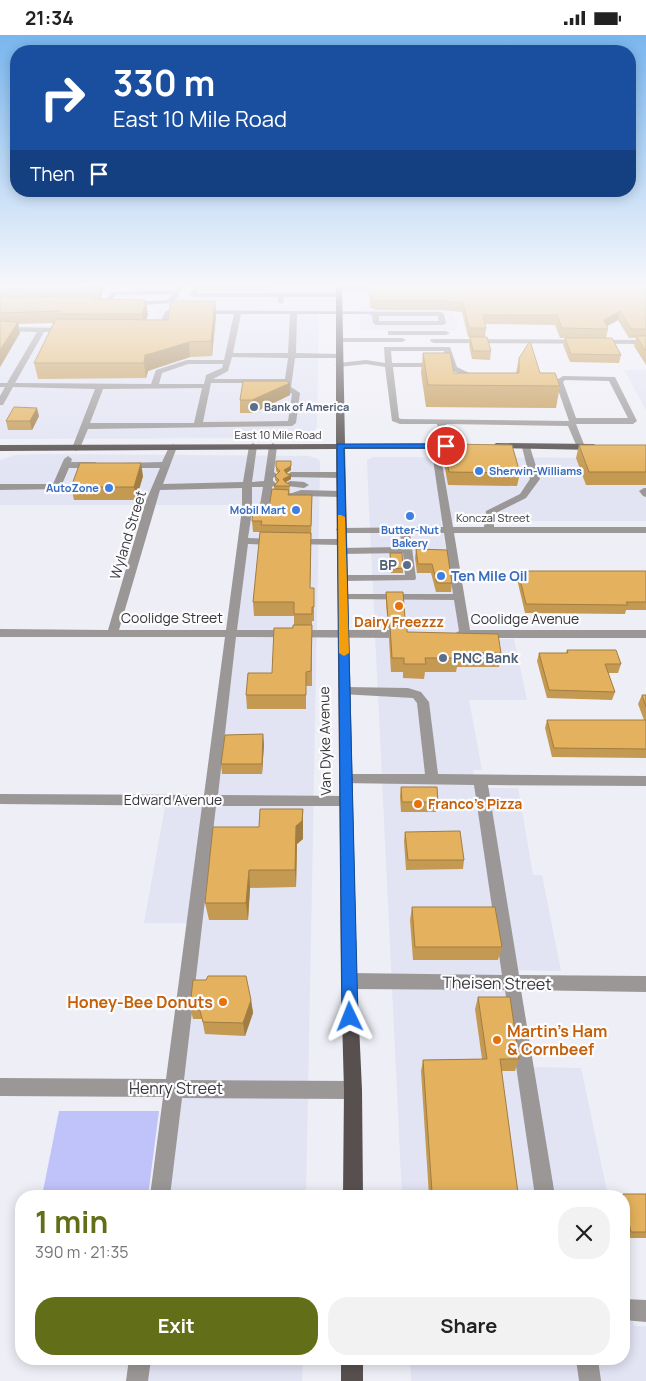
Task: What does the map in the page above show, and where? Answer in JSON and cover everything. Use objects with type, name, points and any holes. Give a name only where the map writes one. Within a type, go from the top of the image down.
[{"type":"main road","name":"Van Dyke Avenue","points":[[340,348],[341,546],[349,981],[353,1090],[353,1190]]},
{"type":"main road","name":"East 10 Mile Road","points":[[0,448],[473,446]]},
{"type":"main road","points":[[483,446],[600,447]]},
{"type":"main road","points":[[352,1365],[352,1381]]},
{"type":"street","points":[[0,403],[31,348]]},
{"type":"street","points":[[198,425],[209,377],[225,369],[230,348]]},
{"type":"street","points":[[85,426],[292,423],[296,393],[286,388],[292,348]]},
{"type":"street","points":[[468,386],[465,373],[452,363],[447,349],[387,349],[385,363],[395,419],[441,422],[572,423],[631,423],[633,421],[612,379],[563,378],[559,381],[572,423],[581,447]]},
{"type":"street","points":[[154,386],[158,372],[187,363],[228,359],[292,356],[339,360],[355,367],[364,368],[376,368],[385,363],[452,363]]},
{"type":"street","points":[[0,385],[100,387],[288,381]]},
{"type":"street","points":[[0,487],[57,487],[65,465],[85,426],[100,387]]},
{"type":"street","points":[[441,422],[446,446]]},
{"type":"street","points":[[161,1190],[211,800],[253,446]]},
{"type":"street","points":[[247,509],[264,507],[271,475],[273,446]]},
{"type":"street","points":[[435,446],[465,634]]},
{"type":"street","name":"Wyland Street","points":[[113,632],[157,487],[174,447]]},
{"type":"street","points":[[489,531],[489,513],[523,496],[535,479],[526,447]]},
{"type":"street","points":[[65,465],[166,465]]},
{"type":"street","points":[[303,484],[302,468],[291,475],[303,484],[341,494]]},
{"type":"street","points":[[157,487],[247,485],[271,475]]},
{"type":"street","points":[[267,495],[293,496],[303,484],[340,475]]},
{"type":"street","name":"Konczal Street","points":[[341,530],[646,530]]},
{"type":"street","points":[[342,578],[411,579],[405,531]]},
{"type":"street","points":[[243,541],[407,550]]},
{"type":"street","points":[[343,597],[460,597]]},
{"type":"street","name":"Coolidge Street","points":[[0,633],[344,633]]},
{"type":"street","points":[[344,633],[418,634]]},
{"type":"street","name":"Coolidge Avenue","points":[[447,634],[646,634]]},
{"type":"street","points":[[345,691],[408,692],[416,695],[423,702],[432,780]]},
{"type":"street","points":[[346,779],[646,781]]},
{"type":"street","points":[[480,780],[545,1190]]},
{"type":"street","name":"Edward Avenue","points":[[0,799],[346,801]]},
{"type":"street","name":"Theisen Street","points":[[349,981],[646,985]]},
{"type":"street","name":"Henry Street","points":[[0,1087],[353,1090]]},
{"type":"street","points":[[630,1311],[646,1311]]},
{"type":"street","points":[[137,1381],[139,1365]]},
{"type":"street","points":[[588,1365],[590,1381]]},
{"type":"shaded area","points":[[0,348],[318,348],[317,426],[313,434],[302,438],[0,439]]},
{"type":"shaded area","points":[[624,370],[646,370],[646,410]]},
{"type":"shaded area","points":[[14,455],[309,456],[318,459],[320,462],[306,1190],[169,1190],[201,923],[144,923],[165,807],[216,806],[252,505],[0,505],[0,460]]},
{"type":"shaded area","points":[[373,457],[646,458],[646,521],[441,521],[461,640],[514,639],[527,700],[469,700],[482,770],[473,770],[476,788],[518,788],[533,875],[542,875],[561,971],[505,970],[521,1067],[581,1068],[607,1190],[402,1190],[367,460]]},
{"type":"shaded area","points":[[59,1111],[159,1111],[149,1190],[43,1190]]},
{"type":"shaded area","points":[[630,1305],[634,1326],[646,1326],[646,1381],[411,1381],[410,1365],[630,1365]]},
{"type":"shaded area","points":[[146,1365],[303,1365],[302,1381],[144,1381]]},
{"type":"building","points":[[42,348],[169,348],[145,355],[144,363],[34,363]]},
{"type":"building","points":[[472,348],[490,348],[491,351],[473,351]]},
{"type":"building","points":[[526,348],[532,348],[540,373],[555,373],[560,386],[428,385],[423,353],[450,353],[454,373],[519,373],[519,358]]},
{"type":"building","points":[[569,348],[617,348],[621,355],[571,354]]},
{"type":"building","points":[[243,381],[286,381],[290,383],[252,400],[240,400]]},
{"type":"building","points":[[14,407],[37,408],[30,421],[6,421]]},
{"type":"building","points":[[444,444],[512,445],[520,473],[449,472]]},
{"type":"building","points":[[579,445],[646,445],[646,472],[589,472]]},
{"type":"building","points":[[276,461],[291,461],[291,466],[284,470],[287,474],[291,475],[283,479],[290,486],[274,486],[279,480],[275,476],[280,471],[276,467]]},
{"type":"building","points":[[80,463],[141,463],[134,487],[71,487]]},
{"type":"building","points":[[272,489],[289,490],[288,495],[312,495],[311,526],[261,525],[262,521],[252,521],[253,508],[269,508]]},
{"type":"building","points":[[260,532],[311,533],[310,588],[314,588],[312,614],[294,614],[294,602],[253,602]]},
{"type":"building","points":[[416,549],[447,550],[452,583],[437,583],[432,564],[418,564]]},
{"type":"building","points":[[390,553],[402,553],[403,568],[391,569]]},
{"type":"building","points":[[518,571],[646,571],[646,602],[626,602],[628,605],[526,604]]},
{"type":"building","name":"Dairy Freezzz","points":[[386,592],[403,592],[405,619],[388,619]]},
{"type":"building","points":[[293,625],[312,625],[311,671],[306,672],[306,695],[246,695],[248,673],[272,673],[274,628],[293,628]]},
{"type":"building","points":[[390,625],[407,625],[407,632],[498,634],[501,653],[458,653],[459,658],[425,658],[426,664],[404,664],[404,658],[392,658]]},
{"type":"building","points":[[567,650],[616,650],[621,664],[605,664],[615,692],[549,690],[539,653],[568,653]]},
{"type":"building","points":[[642,695],[646,695],[646,707]]},
{"type":"building","points":[[547,720],[646,720],[646,749],[554,748]]},
{"type":"building","points":[[263,734],[262,764],[221,764],[225,735]]},
{"type":"building","points":[[401,787],[437,787],[438,802],[402,802]]},
{"type":"building","points":[[260,809],[303,809],[302,821],[296,826],[295,870],[249,870],[246,903],[205,903],[213,827],[259,827]]},
{"type":"building","points":[[460,831],[464,860],[408,860],[405,832]]},
{"type":"building","points":[[412,907],[495,907],[502,947],[415,947]]},
{"type":"building","name":"Honey-Bee Donuts","points":[[208,976],[246,976],[251,1000],[243,1023],[203,1022],[199,1007],[190,1007],[193,980],[206,980]]},
{"type":"building","points":[[478,997],[510,997],[519,1059],[500,1059],[518,1190],[432,1190],[423,1060],[487,1059]]},
{"type":"building","points":[[630,1194],[646,1194],[646,1232],[631,1232]]},
{"type":"slow traffic","points":[[341,517],[344,653]]},
{"type":"place","name":"Bank of America","points":[[254,407]]},
{"type":"place","name":"Sherwin-Williams","points":[[479,471]]},
{"type":"place","name":"AutoZone","points":[[109,488]]},
{"type":"place","name":"Mobil Mart","points":[[296,510]]},
{"type":"place","name":"Butter-Nut Bakery","points":[[410,516]]},
{"type":"place","name":"BP","points":[[407,565]]},
{"type":"place","name":"Ten Mile Oil","points":[[441,576]]},
{"type":"place","name":"Dairy Freezzz","points":[[399,606]]},
{"type":"place","name":"PNC Bank","points":[[443,658]]},
{"type":"place","name":"Franco's Pizza","points":[[418,804]]},
{"type":"place","name":"Honey-Bee Donuts","points":[[223,1002]]},
{"type":"place","name":"Martin's Ham & Cornbeef","points":[[497,1040]]},
{"type":"route","points":[[350,1017],[340,446],[446,446]]}]
